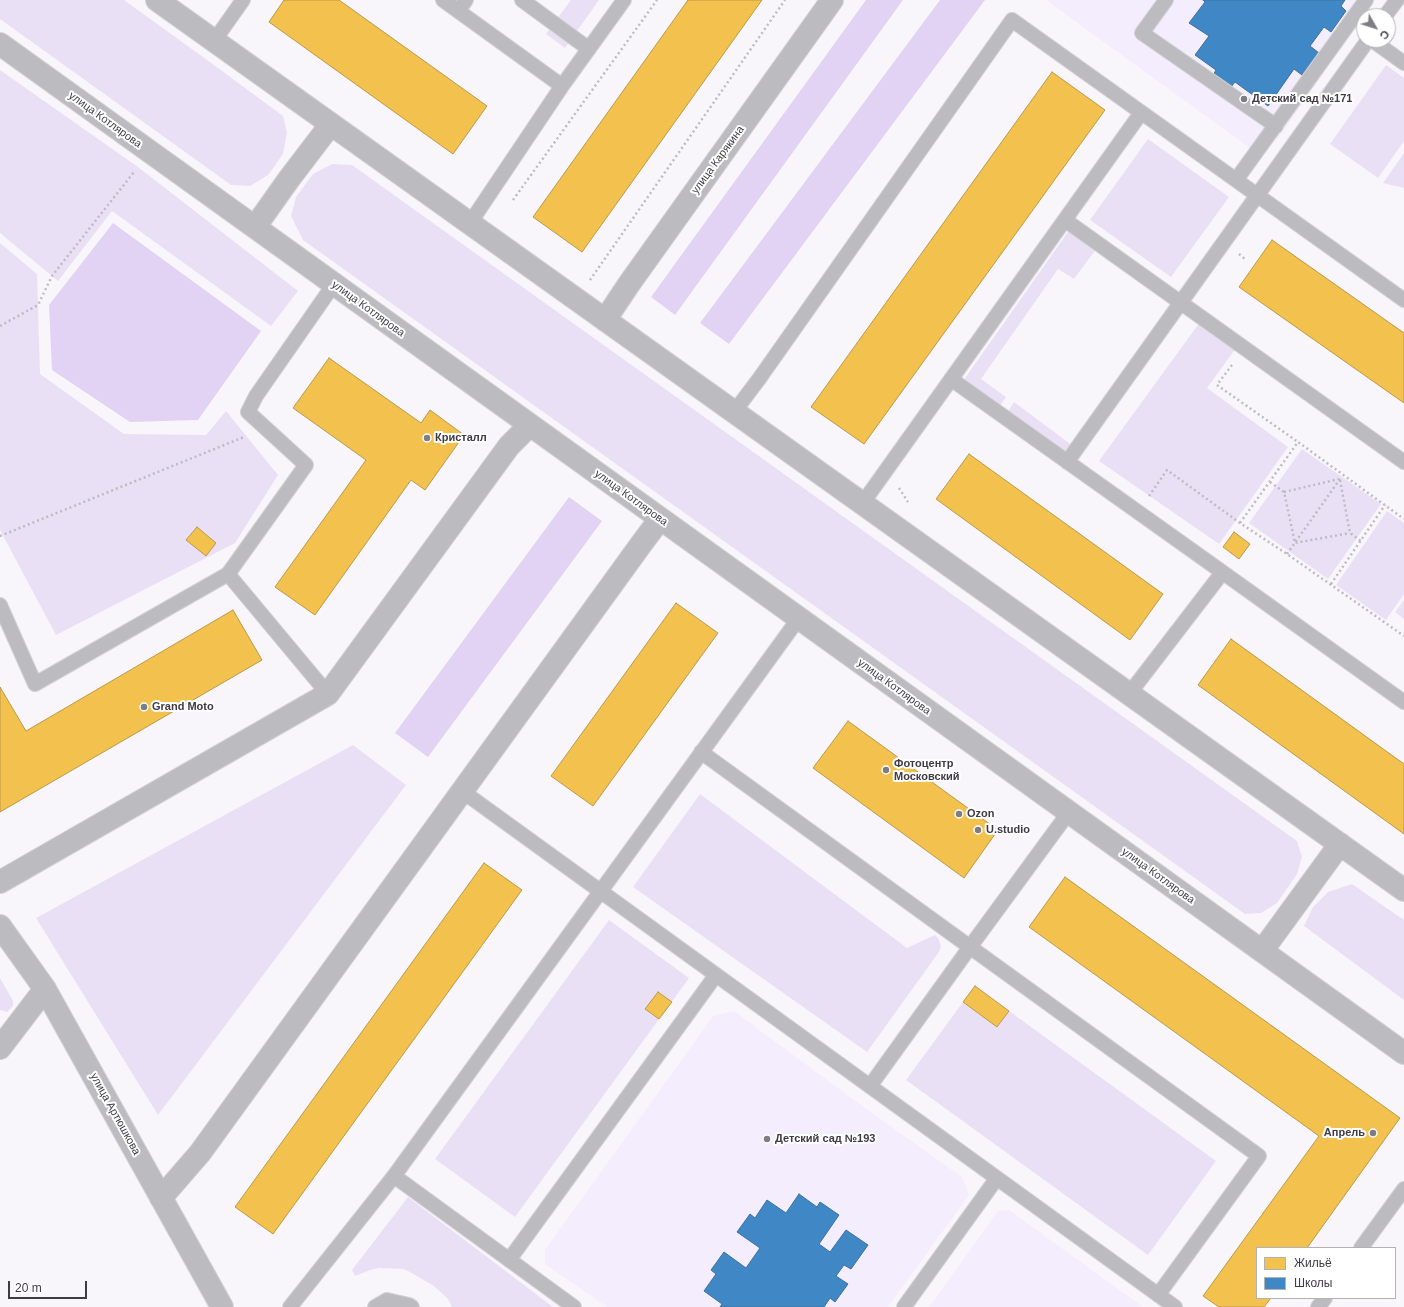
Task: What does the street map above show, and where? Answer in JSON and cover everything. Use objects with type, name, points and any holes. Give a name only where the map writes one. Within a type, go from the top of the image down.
[{"type":"street","points":[[157,0],[1404,890]]},
{"type":"street","name":"улица Карякина","points":[[605,320],[629,284],[832,0]]},
{"type":"street","name":"улица Котлярова","points":[[0,44],[1404,1053]]},
{"type":"street","points":[[255,227],[331,124]]},
{"type":"street","points":[[0,882],[328,694],[509,446],[530,425]]},
{"type":"street","points":[[161,1198],[200,1153],[660,519]]},
{"type":"street","points":[[1262,951],[1340,844]]},
{"type":"street","name":"улица Артюшкова","points":[[0,926],[46,989],[222,1307]]},
{"type":"street","points":[[0,1048],[46,989]]},
{"type":"lane","points":[[214,41],[243,0]]},
{"type":"lane","points":[[443,0],[462,6],[562,86]]},
{"type":"lane","points":[[522,0],[588,49]]},
{"type":"lane","points":[[470,223],[562,86],[624,0]]},
{"type":"lane","points":[[1166,0],[1142,33],[1276,126]]},
{"type":"lane","points":[[1236,180],[1366,0]]},
{"type":"lane","points":[[734,412],[759,379],[1012,20],[1404,300]]},
{"type":"lane","points":[[1067,462],[1362,48]]},
{"type":"lane","points":[[1383,48],[1404,63]]},
{"type":"lane","points":[[862,504],[1141,113]]},
{"type":"lane","points":[[1065,220],[1404,462]]},
{"type":"lane","points":[[0,605],[35,684],[228,574],[306,465],[248,412],[256,396],[334,284]]},
{"type":"lane","points":[[951,379],[1404,702]]},
{"type":"lane","points":[[1129,694],[1222,573]]},
{"type":"lane","points":[[228,574],[328,694]]},
{"type":"lane","points":[[290,1307],[394,1176],[799,618]]},
{"type":"lane","points":[[701,752],[1259,1156],[1158,1295]]},
{"type":"lane","points":[[462,791],[1175,1307]]},
{"type":"lane","points":[[870,1086],[1069,812]]},
{"type":"lane","points":[[509,1260],[716,975]]},
{"type":"lane","points":[[394,1176],[574,1307]]},
{"type":"lane","points":[[904,1307],[997,1178]]},
{"type":"lane","points":[[1362,1247],[1404,1189]]},
{"type":"lane","points":[[375,1307],[387,1300],[412,1307]]},
{"type":"path","points":[[512,201],[657,0]]},
{"type":"path","points":[[580,302],[590,279],[785,0]]},
{"type":"path","points":[[0,326],[38,305],[52,276],[138,167]]},
{"type":"path","points":[[1245,348],[1217,385],[1404,519]]},
{"type":"path","points":[[0,536],[246,436],[260,424]]},
{"type":"path","points":[[1240,523],[1298,442]]},
{"type":"path","points":[[1137,512],[1167,470],[1240,523],[1331,584],[1404,636]]},
{"type":"path","points":[[1284,492],[1340,479]]},
{"type":"path","points":[[1340,479],[1350,533],[1361,541]]},
{"type":"path","points":[[1287,554],[1340,479]]},
{"type":"path","points":[[1270,482],[1284,492],[1295,543]]},
{"type":"path","points":[[1331,584],[1386,505]]},
{"type":"path","points":[[1295,543],[1350,533]]},
{"type":"shaded area","points":[[0,0],[124,0],[283,116],[287,133],[283,154],[268,175],[250,186],[231,185],[0,19]]},
{"type":"shaded area","points":[[571,0],[599,0],[565,48],[546,34]]},
{"type":"shaded area","points":[[866,0],[903,0],[675,315],[651,297]]},
{"type":"shaded area","points":[[940,0],[985,0],[729,344],[700,323]]},
{"type":"shaded area","name":"Детский сад №171","points":[[1046,0],[1375,0],[1369,8],[1356,8],[1356,27],[1279,137],[1259,150],[1250,148]]},
{"type":"shaded area","points":[[1386,65],[1404,78],[1404,141],[1378,178],[1330,144]]},
{"type":"shaded area","points":[[0,70],[138,167],[298,291],[271,326],[112,211],[58,281],[0,233]]},
{"type":"shaded area","points":[[1148,139],[1229,197],[1171,277],[1090,220]]},
{"type":"shaded area","points":[[1404,153],[1404,188],[1383,183]]},
{"type":"shaded area","points":[[332,164],[352,165],[1297,841],[1302,857],[1297,874],[1277,903],[1261,913],[1245,914],[303,240],[291,216],[296,197],[313,174]]},
{"type":"shaded area","points":[[113,223],[261,331],[198,420],[130,422],[52,370],[49,305]]},
{"type":"shaded area","points":[[1070,229],[1097,248],[1074,279],[1058,269],[981,379],[1006,397],[999,407],[963,381]]},
{"type":"shaded area","points":[[0,243],[37,274],[40,374],[124,434],[206,435],[226,411],[278,475],[235,543],[56,635],[0,530]]},
{"type":"shaded area","points":[[1203,318],[1239,344],[1207,388],[1288,447],[1219,544],[1099,461]]},
{"type":"shaded area","points":[[1014,402],[1073,446],[1066,456],[1007,413]]},
{"type":"shaded area","points":[[1302,449],[1381,504],[1328,579],[1249,523]]},
{"type":"shaded area","points":[[569,497],[602,521],[428,757],[395,733]]},
{"type":"shaded area","points":[[1387,511],[1404,523],[1404,594],[1386,620],[1336,585]]},
{"type":"shaded area","points":[[1404,600],[1404,619],[1395,612]]},
{"type":"shaded area","points":[[353,745],[406,785],[158,1115],[36,918]]},
{"type":"shaded area","points":[[700,794],[907,948],[935,935],[938,938],[941,946],[939,952],[867,1052],[633,887]]},
{"type":"shaded area","points":[[1352,884],[1404,920],[1404,1000],[1304,926],[1313,907],[1328,892]]},
{"type":"shaded area","points":[[609,920],[689,978],[515,1217],[435,1159]]},
{"type":"shaded area","points":[[0,978],[13,1001],[13,1006],[7,1012],[0,1010]]},
{"type":"shaded area","points":[[963,1002],[997,1027],[1009,1011],[1216,1161],[1148,1255],[906,1080]]},
{"type":"shaded area","name":"Детский сад №193","points":[[734,1011],[854,1100],[962,1177],[969,1195],[888,1307],[607,1307],[545,1264],[545,1250],[713,1016]]},
{"type":"shaded area","points":[[408,1197],[553,1307],[452,1307],[448,1299],[434,1286],[403,1269],[379,1268],[355,1276],[352,1270]]},
{"type":"shaded area","points":[[1009,1210],[1143,1307],[929,1307],[998,1211]]},
{"type":"building: Жильё","points":[[284,0],[339,0],[487,106],[453,154],[269,22]]},
{"type":"building: Жильё","points":[[688,0],[762,0],[582,252],[533,217]]},
{"type":"building: Жильё","points":[[1052,72],[1105,110],[864,444],[811,407]]},
{"type":"building: Жильё","points":[[1272,240],[1404,333],[1404,403],[1239,287]]},
{"type":"building: Жильё","points":[[329,358],[421,423],[430,410],[464,435],[425,490],[411,480],[315,615],[275,587],[366,460],[293,408]]},
{"type":"building: Жильё","points":[[969,454],[1163,594],[1130,640],[936,499]]},
{"type":"building: Жильё","points":[[197,527],[216,543],[206,556],[186,540]]},
{"type":"building: Жильё","points":[[1234,532],[1250,544],[1239,559],[1223,547]]},
{"type":"building: Жильё","points":[[676,603],[718,633],[593,806],[551,776]]},
{"type":"building: Жильё","points":[[233,610],[262,660],[0,812],[0,687],[26,731]]},
{"type":"building: Жильё","points":[[1231,639],[1404,764],[1404,834],[1198,685]]},
{"type":"building: Жильё","points":[[848,721],[998,830],[964,878],[813,768]]},
{"type":"building: Жильё","points":[[484,863],[522,890],[273,1234],[235,1207]]},
{"type":"building: Жильё","points":[[1065,877],[1400,1118],[1308,1247],[1256,1247],[1256,1299],[1270,1299],[1264,1307],[1219,1307],[1203,1296],[1319,1136],[1029,927]]},
{"type":"building: Жильё","points":[[975,986],[1009,1011],[997,1027],[963,1002]]},
{"type":"building: Жильё","points":[[658,992],[672,1002],[659,1019],[645,1009]]},
{"type":"building: Школы","points":[[1203,0],[1345,0],[1341,6],[1346,11],[1331,32],[1324,27],[1310,46],[1319,53],[1302,75],[1294,69],[1268,106],[1235,82],[1231,87],[1213,75],[1216,70],[1195,55],[1209,36],[1189,23],[1205,2]]},
{"type":"building: Школы","points":[[799,1194],[817,1207],[820,1202],[839,1215],[819,1244],[830,1252],[846,1230],[868,1245],[851,1269],[844,1265],[836,1276],[848,1284],[835,1302],[830,1298],[824,1307],[720,1307],[722,1304],[704,1291],[716,1274],[711,1270],[724,1252],[746,1268],[760,1248],[737,1232],[750,1214],[755,1218],[767,1200],[786,1213]]},
{"type":"place","name":"Детский сад №171","points":[[1244,99]]},
{"type":"place","name":"Кристалл","points":[[427,438]]},
{"type":"place","name":"Grand Moto","points":[[144,707]]},
{"type":"place","name":"Фотоцентр Московский","points":[[886,770]]},
{"type":"place","name":"Ozon","points":[[959,814]]},
{"type":"place","name":"U.studio","points":[[978,830]]},
{"type":"place","name":"Апрель","points":[[1373,1133]]},
{"type":"place","name":"Детский сад №193","points":[[767,1139]]}]
